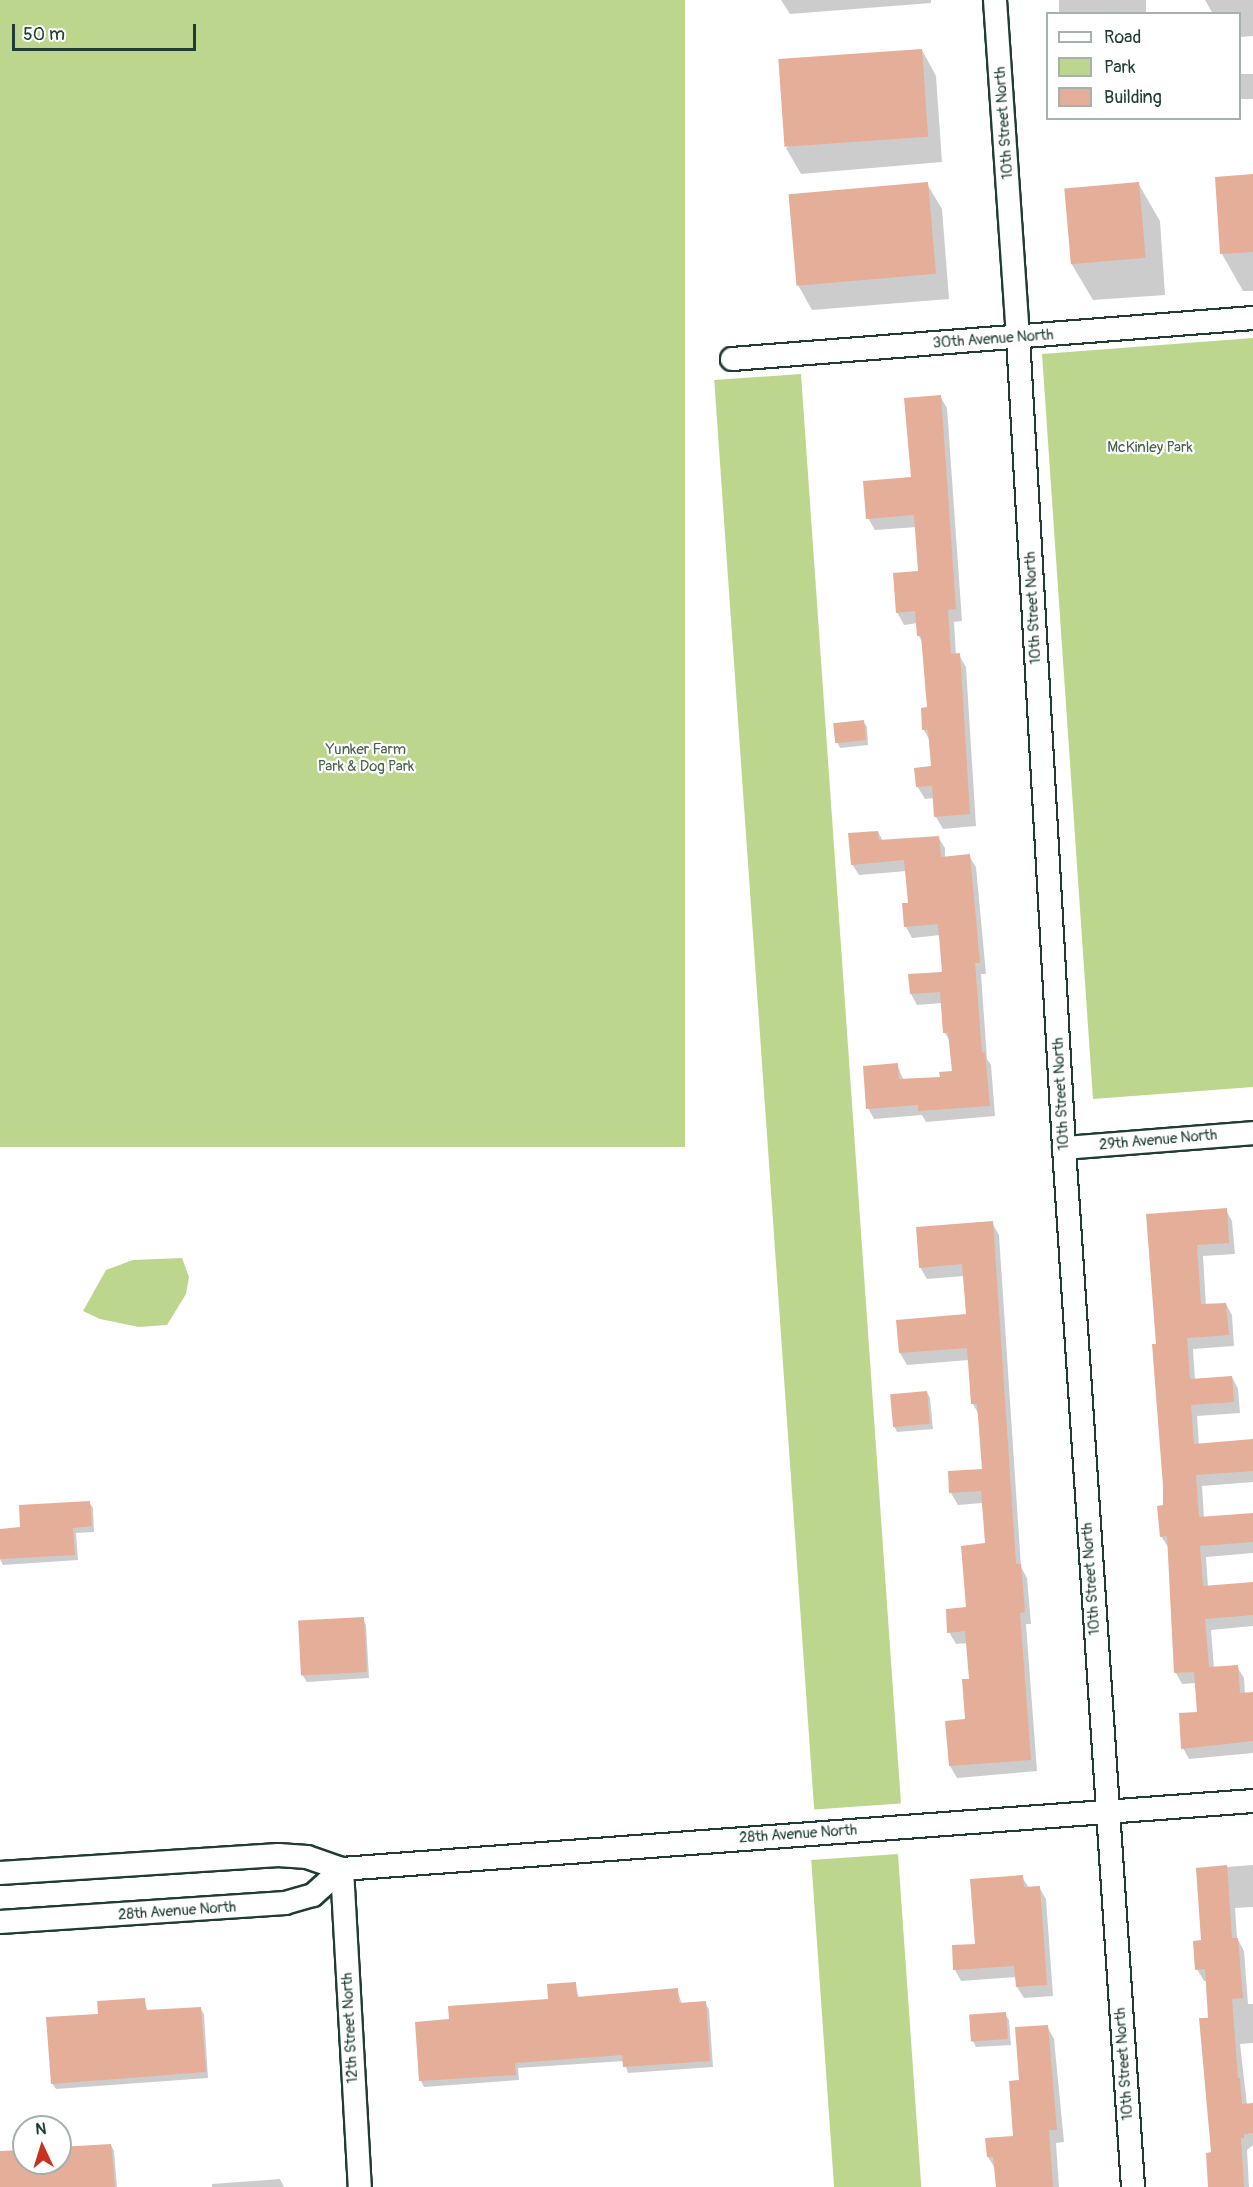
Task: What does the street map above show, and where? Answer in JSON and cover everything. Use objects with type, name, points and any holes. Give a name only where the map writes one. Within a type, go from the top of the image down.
[{"type":"street","name":"10th Street North","points":[[995,0],[1018,336],[1064,1148],[1106,1811],[1133,2187]]},
{"type":"street","name":"30th Avenue North","points":[[732,359],[1253,318]]},
{"type":"street","name":"29th Avenue North","points":[[1064,1148],[1253,1132]]},
{"type":"street","name":"28th Avenue North","points":[[0,1873],[278,1855],[307,1857],[342,1869],[1253,1801]]},
{"type":"street","name":"28th Avenue North","points":[[0,1922],[285,1903],[313,1895],[342,1869]]},
{"type":"street","name":"12th Street North","points":[[342,1869],[360,2187]]},
{"type":"green space","name":"Yunker Farm Park & Dog Park","points":[[0,0],[685,0],[685,1147],[0,1147]]},
{"type":"green space","name":"McKinley Park","points":[[1253,338],[1253,1087],[1093,1099],[1042,354]]},
{"type":"green space","points":[[801,374],[901,1804],[814,1810],[714,380]]},
{"type":"green space","points":[[182,1258],[189,1277],[186,1294],[167,1325],[139,1327],[100,1319],[83,1311],[106,1270],[133,1260]]},
{"type":"green space","points":[[898,1854],[921,2187],[834,2187],[811,1860]]},
{"type":"building","points":[[922,49],[928,137],[784,147],[778,59]]},
{"type":"building","points":[[1253,174],[1253,252],[1220,254],[1215,177]]},
{"type":"building","points":[[928,182],[936,274],[797,286],[789,194]]},
{"type":"building","points":[[1139,182],[1146,258],[1071,264],[1064,189]]},
{"type":"building","points":[[941,395],[956,609],[948,610],[951,654],[960,653],[970,814],[934,817],[932,786],[916,787],[914,768],[931,766],[928,730],[922,730],[921,708],[927,707],[921,636],[917,636],[915,611],[896,613],[893,573],[918,571],[914,515],[866,519],[863,481],[911,477],[904,398]]},
{"type":"building","points":[[864,720],[866,740],[835,743],[833,723]]},
{"type":"building","points":[[878,831],[879,840],[939,836],[941,857],[970,854],[980,963],[975,963],[982,1053],[985,1052],[990,1106],[918,1111],[918,1105],[866,1109],[863,1066],[898,1063],[899,1079],[940,1077],[939,1072],[952,1071],[948,1033],[943,1033],[940,992],[910,994],[908,974],[942,972],[938,924],[904,927],[902,903],[908,903],[904,860],[851,865],[848,833]]},
{"type":"building","points":[[1227,1208],[1229,1243],[1197,1245],[1201,1304],[1226,1303],[1229,1335],[1187,1338],[1190,1379],[1232,1376],[1234,1402],[1191,1405],[1194,1444],[1253,1439],[1253,1471],[1196,1475],[1199,1517],[1253,1513],[1253,1542],[1200,1546],[1203,1586],[1253,1582],[1253,1615],[1205,1619],[1209,1667],[1238,1665],[1240,1693],[1253,1692],[1253,1741],[1181,1749],[1179,1713],[1197,1712],[1194,1672],[1174,1673],[1167,1536],[1160,1537],[1157,1506],[1163,1505],[1163,1486],[1152,1344],[1156,1344],[1146,1214]]},
{"type":"building","points":[[993,1221],[1016,1564],[1021,1564],[1025,1612],[1020,1613],[1031,1760],[949,1766],[945,1721],[965,1719],[962,1679],[969,1679],[965,1631],[947,1633],[946,1609],[966,1607],[961,1546],[985,1543],[981,1491],[949,1493],[948,1471],[982,1469],[977,1404],[971,1404],[967,1348],[899,1353],[896,1320],[966,1314],[962,1264],[919,1268],[916,1227]]},
{"type":"building","points":[[927,1391],[930,1424],[893,1427],[890,1394]]},
{"type":"building","points":[[90,1501],[92,1526],[73,1528],[75,1555],[0,1559],[0,1529],[20,1527],[19,1505]]},
{"type":"building","points":[[364,1617],[367,1672],[301,1675],[298,1620]]},
{"type":"building","points":[[1227,1865],[1232,1938],[1238,1938],[1243,1998],[1232,1999],[1238,2078],[1240,2078],[1242,2104],[1253,2103],[1253,2133],[1244,2134],[1244,2138],[1241,2138],[1244,2187],[1208,2187],[1206,2153],[1211,2152],[1199,2018],[1208,2018],[1205,1969],[1195,1970],[1193,1941],[1201,1940],[1196,1868]]},
{"type":"building","points":[[1023,1875],[1024,1887],[1040,1886],[1047,1985],[1016,1987],[1014,1966],[953,1970],[952,1945],[975,1944],[970,1879]]},
{"type":"building","points":[[576,1982],[577,1997],[678,1988],[679,2003],[706,2001],[710,2061],[623,2067],[622,2055],[515,2063],[516,2075],[419,2081],[415,2022],[449,2019],[448,2006],[548,1999],[547,1984]]},
{"type":"building","points":[[145,1998],[146,2010],[201,2007],[206,2072],[51,2084],[46,2017],[98,2014],[97,2001]]},
{"type":"building","points":[[1006,2012],[1008,2039],[971,2042],[969,2015]]},
{"type":"building","points":[[1048,2025],[1057,2130],[1049,2130],[1053,2187],[996,2187],[993,2157],[987,2157],[985,2138],[1013,2136],[1009,2081],[1019,2080],[1015,2027]]},
{"type":"building","points":[[111,2144],[115,2187],[0,2187],[0,2151],[12,2150],[12,2175],[72,2175],[72,2146]]}]
